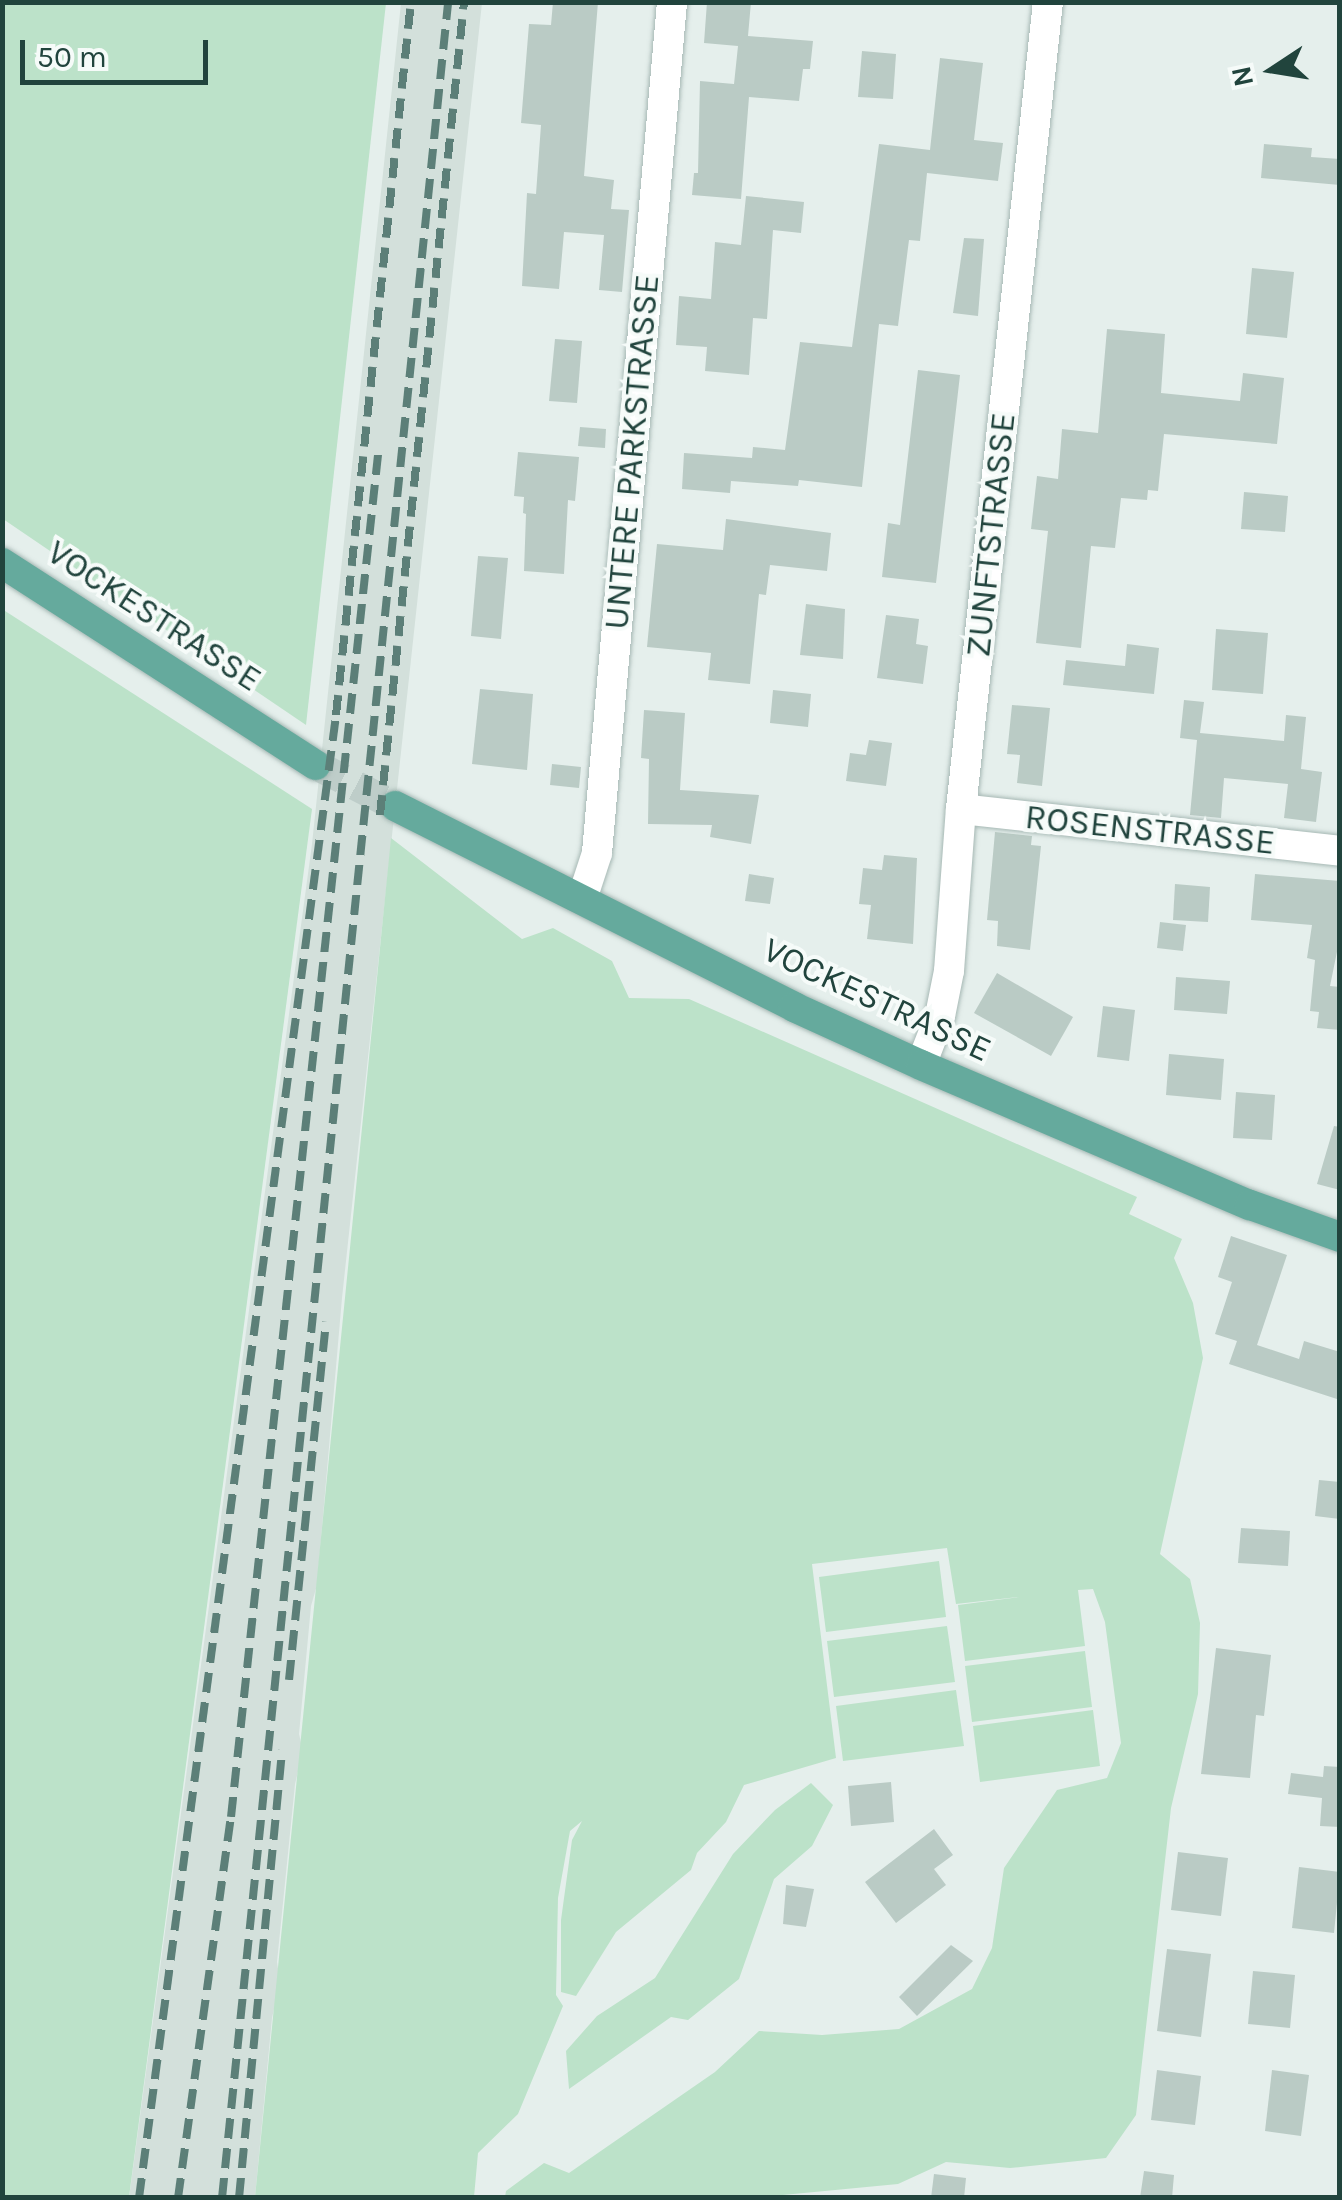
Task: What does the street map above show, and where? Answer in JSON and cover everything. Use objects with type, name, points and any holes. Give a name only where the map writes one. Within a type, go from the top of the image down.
[{"type":"main road","name":"VOCKESTRASSE","points":[[2,563],[316,764]]},
{"type":"main road","name":"VOCKESTRASSE","points":[[395,806],[794,1007],[920,1065],[1250,1205],[1340,1236]]},
{"type":"street","name":"UNTERE PARKSTRASSE","points":[[582,899],[597,853],[672,2]]},
{"type":"street","name":"ZUNFTSTRASSE","points":[[920,1065],[940,1016],[950,971],[960,810],[1048,2]]},
{"type":"street","name":"ROSENSTRASSE","points":[[960,810],[1340,851]]},
{"type":"shaded area","points":[[401,3],[482,3],[342,1298],[317,1585],[311,1606],[299,1734],[303,1751],[295,1784],[277,1962],[280,1982],[272,2018],[255,2197],[129,2198],[312,844]]},
{"type":"green space","points":[[2,3],[386,3],[306,725],[3,519]]},
{"type":"green space","points":[[2,609],[312,809],[129,2197],[3,2197]]},
{"type":"green space","points":[[391,838],[522,939],[553,928],[612,961],[629,998],[689,999],[1137,1197],[1129,1214],[1182,1239],[1174,1258],[1193,1303],[1203,1358],[1160,1554],[1190,1579],[1200,1623],[1198,1694],[1171,1808],[1136,2115],[1106,2158],[1010,2168],[946,2162],[898,2184],[762,2197],[505,2197],[506,2191],[544,2163],[569,2173],[715,2072],[759,2031],[822,2035],[899,2029],[972,1989],[992,1948],[1004,1868],[1057,1790],[1107,1778],[1121,1743],[1105,1622],[1093,1589],[1078,1590],[1085,1646],[965,1661],[958,1605],[1019,1597],[956,1604],[947,1548],[812,1564],[836,1758],[744,1785],[726,1822],[697,1853],[691,1870],[616,1932],[576,1996],[561,1992],[561,1920],[572,1840],[582,1821],[570,1831],[558,1898],[556,1995],[563,2006],[518,2114],[478,2153],[474,2197],[255,2197]]},
{"type":"green space","points":[[939,1561],[946,1617],[826,1632],[819,1577]]},
{"type":"green space","points":[[947,1626],[955,1682],[834,1697],[827,1641]]},
{"type":"green space","points":[[1085,1651],[1092,1707],[972,1722],[965,1666]]},
{"type":"green space","points":[[956,1690],[964,1746],[843,1761],[836,1706]]},
{"type":"green space","points":[[1093,1710],[1100,1766],[980,1782],[973,1726]]},
{"type":"green space","points":[[811,1783],[833,1805],[812,1846],[774,1879],[739,1979],[688,2020],[671,2017],[569,2089],[566,2051],[597,2016],[655,1978],[733,1854],[775,1810]]},
{"type":"building","points":[[553,2],[598,2],[584,176],[614,180],[611,209],[629,210],[622,292],[599,290],[604,235],[564,232],[559,289],[522,286],[527,193],[536,194],[541,125],[521,123],[529,24],[551,25]]},
{"type":"building","points":[[707,2],[751,2],[748,36],[813,41],[810,69],[803,69],[799,101],[749,97],[741,199],[692,195],[694,173],[698,173],[700,81],[734,84],[738,46],[704,43]]},
{"type":"building","points":[[862,51],[896,54],[893,99],[858,97]]},
{"type":"building","points":[[940,58],[983,63],[974,140],[1003,143],[998,181],[927,173],[920,241],[909,240],[898,326],[879,324],[862,487],[799,480],[798,486],[731,481],[730,493],[682,489],[684,453],[752,458],[753,447],[785,450],[800,342],[852,347],[879,144],[930,150]]},
{"type":"building","points":[[1264,144],[1312,148],[1311,157],[1340,159],[1340,185],[1261,178]]},
{"type":"building","points":[[746,196],[804,202],[801,233],[773,230],[767,319],[753,318],[749,375],[705,371],[707,347],[676,345],[679,296],[711,299],[715,242],[741,245]]},
{"type":"building","points":[[964,238],[984,239],[978,316],[953,313]]},
{"type":"building","points":[[1252,268],[1294,272],[1287,338],[1246,334]]},
{"type":"building","points":[[1107,329],[1165,334],[1161,393],[1240,401],[1243,373],[1284,378],[1277,444],[1164,434],[1158,491],[1148,490],[1147,500],[1121,498],[1115,548],[1091,546],[1081,648],[1036,643],[1048,531],[1031,529],[1037,476],[1058,479],[1062,429],[1098,433]]},
{"type":"building","points":[[555,339],[582,341],[577,403],[549,401]]},
{"type":"building","points":[[918,370],[960,375],[936,583],[882,577],[888,523],[900,525]]},
{"type":"building","points":[[580,427],[606,429],[605,448],[578,446]]},
{"type":"building","points":[[518,452],[579,457],[575,501],[568,500],[564,574],[524,571],[524,497],[514,496]]},
{"type":"building","points":[[1244,492],[1288,496],[1285,532],[1241,529]]},
{"type":"building","points":[[726,519],[831,533],[827,571],[770,565],[766,595],[759,594],[750,684],[708,680],[711,653],[647,647],[657,544],[723,550]]},
{"type":"building","points":[[478,556],[508,558],[501,639],[471,636]]},
{"type":"building","points":[[806,604],[845,609],[843,659],[800,655]]},
{"type":"building","points":[[886,615],[919,619],[916,644],[928,646],[923,684],[877,678]]},
{"type":"building","points":[[1216,629],[1268,633],[1263,694],[1212,690]]},
{"type":"building","points":[[1127,644],[1159,648],[1154,694],[1063,685],[1066,660],[1125,666]]},
{"type":"building","points":[[480,689],[533,694],[527,770],[472,764]]},
{"type":"building","points":[[773,690],[811,694],[808,727],[770,723]]},
{"type":"building","points":[[1184,700],[1204,702],[1200,733],[1284,741],[1286,715],[1306,717],[1301,769],[1322,772],[1316,822],[1284,818],[1288,784],[1224,778],[1221,818],[1190,815],[1197,740],[1180,738]]},
{"type":"building","points":[[1012,705],[1050,708],[1042,786],[1017,783],[1020,755],[1007,754]]},
{"type":"building","points":[[644,710],[685,713],[680,790],[759,795],[751,844],[710,837],[712,825],[648,824],[649,759],[641,758]]},
{"type":"building","points":[[869,740],[892,743],[886,786],[846,781],[850,753],[866,755]]},
{"type":"building","points":[[552,764],[581,767],[579,788],[550,785]]},
{"type":"building","points":[[995,832],[1032,836],[1031,845],[1041,846],[1030,950],[997,946],[998,921],[987,920]]},
{"type":"building","points":[[884,855],[917,858],[913,944],[867,939],[871,905],[859,904],[863,868],[882,870]]},
{"type":"building","points":[[749,874],[774,878],[770,904],[745,901]]},
{"type":"building","points":[[1255,874],[1340,881],[1340,937],[1330,986],[1340,987],[1340,1030],[1317,1028],[1319,1012],[1310,1011],[1315,960],[1307,958],[1312,925],[1251,920]]},
{"type":"building","points":[[1175,884],[1210,887],[1208,922],[1173,920]]},
{"type":"building","points":[[1160,922],[1186,925],[1183,951],[1157,948]]},
{"type":"building","points":[[997,973],[1073,1017],[1051,1056],[974,1013]]},
{"type":"building","points":[[1176,977],[1230,981],[1227,1014],[1174,1010]]},
{"type":"building","points":[[1103,1006],[1135,1010],[1129,1061],[1097,1057]]},
{"type":"building","points":[[1169,1054],[1224,1059],[1221,1100],[1166,1095]]},
{"type":"building","points":[[1236,1092],[1275,1095],[1272,1140],[1233,1138]]},
{"type":"building","points":[[1334,1126],[1340,1127],[1340,1190],[1317,1184]]},
{"type":"building","points":[[1231,1236],[1287,1255],[1257,1345],[1299,1359],[1304,1341],[1340,1352],[1340,1400],[1229,1364],[1237,1341],[1215,1334],[1232,1282],[1218,1277]]},
{"type":"building","points":[[1319,1480],[1340,1482],[1340,1519],[1315,1516]]},
{"type":"building","points":[[1241,1528],[1290,1531],[1288,1566],[1238,1563]]},
{"type":"building","points":[[1216,1648],[1271,1655],[1264,1716],[1256,1715],[1250,1778],[1201,1774]]},
{"type":"building","points":[[1324,1766],[1340,1767],[1340,1827],[1320,1826],[1322,1798],[1288,1794],[1291,1773],[1323,1777]]},
{"type":"building","points":[[891,1782],[894,1822],[851,1826],[848,1786]]},
{"type":"building","points":[[934,1829],[953,1855],[934,1869],[946,1885],[896,1923],[865,1882]]},
{"type":"building","points":[[1178,1852],[1228,1858],[1221,1916],[1171,1910]]},
{"type":"building","points":[[1299,1867],[1340,1872],[1334,1933],[1292,1928]]},
{"type":"building","points":[[786,1885],[814,1889],[806,1927],[783,1924]]},
{"type":"building","points":[[951,1945],[973,1961],[917,2016],[899,1997]]},
{"type":"building","points":[[1167,1949],[1211,1954],[1201,2037],[1157,2031]]},
{"type":"building","points":[[1253,1971],[1295,1975],[1290,2028],[1248,2024]]},
{"type":"building","points":[[1157,2070],[1201,2076],[1195,2125],[1151,2120]]},
{"type":"building","points":[[1272,2070],[1309,2075],[1301,2136],[1265,2131]]},
{"type":"building","points":[[1144,2171],[1174,2175],[1172,2198],[1140,2198]]},
{"type":"building","points":[[934,2174],[966,2178],[964,2198],[931,2198]]},
{"type":"tunnel","points":[[316,765],[395,806]]},
{"type":"railway","points":[[139,2198],[336,715],[411,2]]},
{"type":"railway","points":[[222,2198],[448,2]]},
{"type":"railway","points":[[380,815],[464,2]]},
{"type":"railway","points":[[178,2198],[231,1817],[378,454]]},
{"type":"railway","points":[[289,1680],[326,1322]]},
{"type":"railway","points":[[239,2198],[282,1750]]}]
